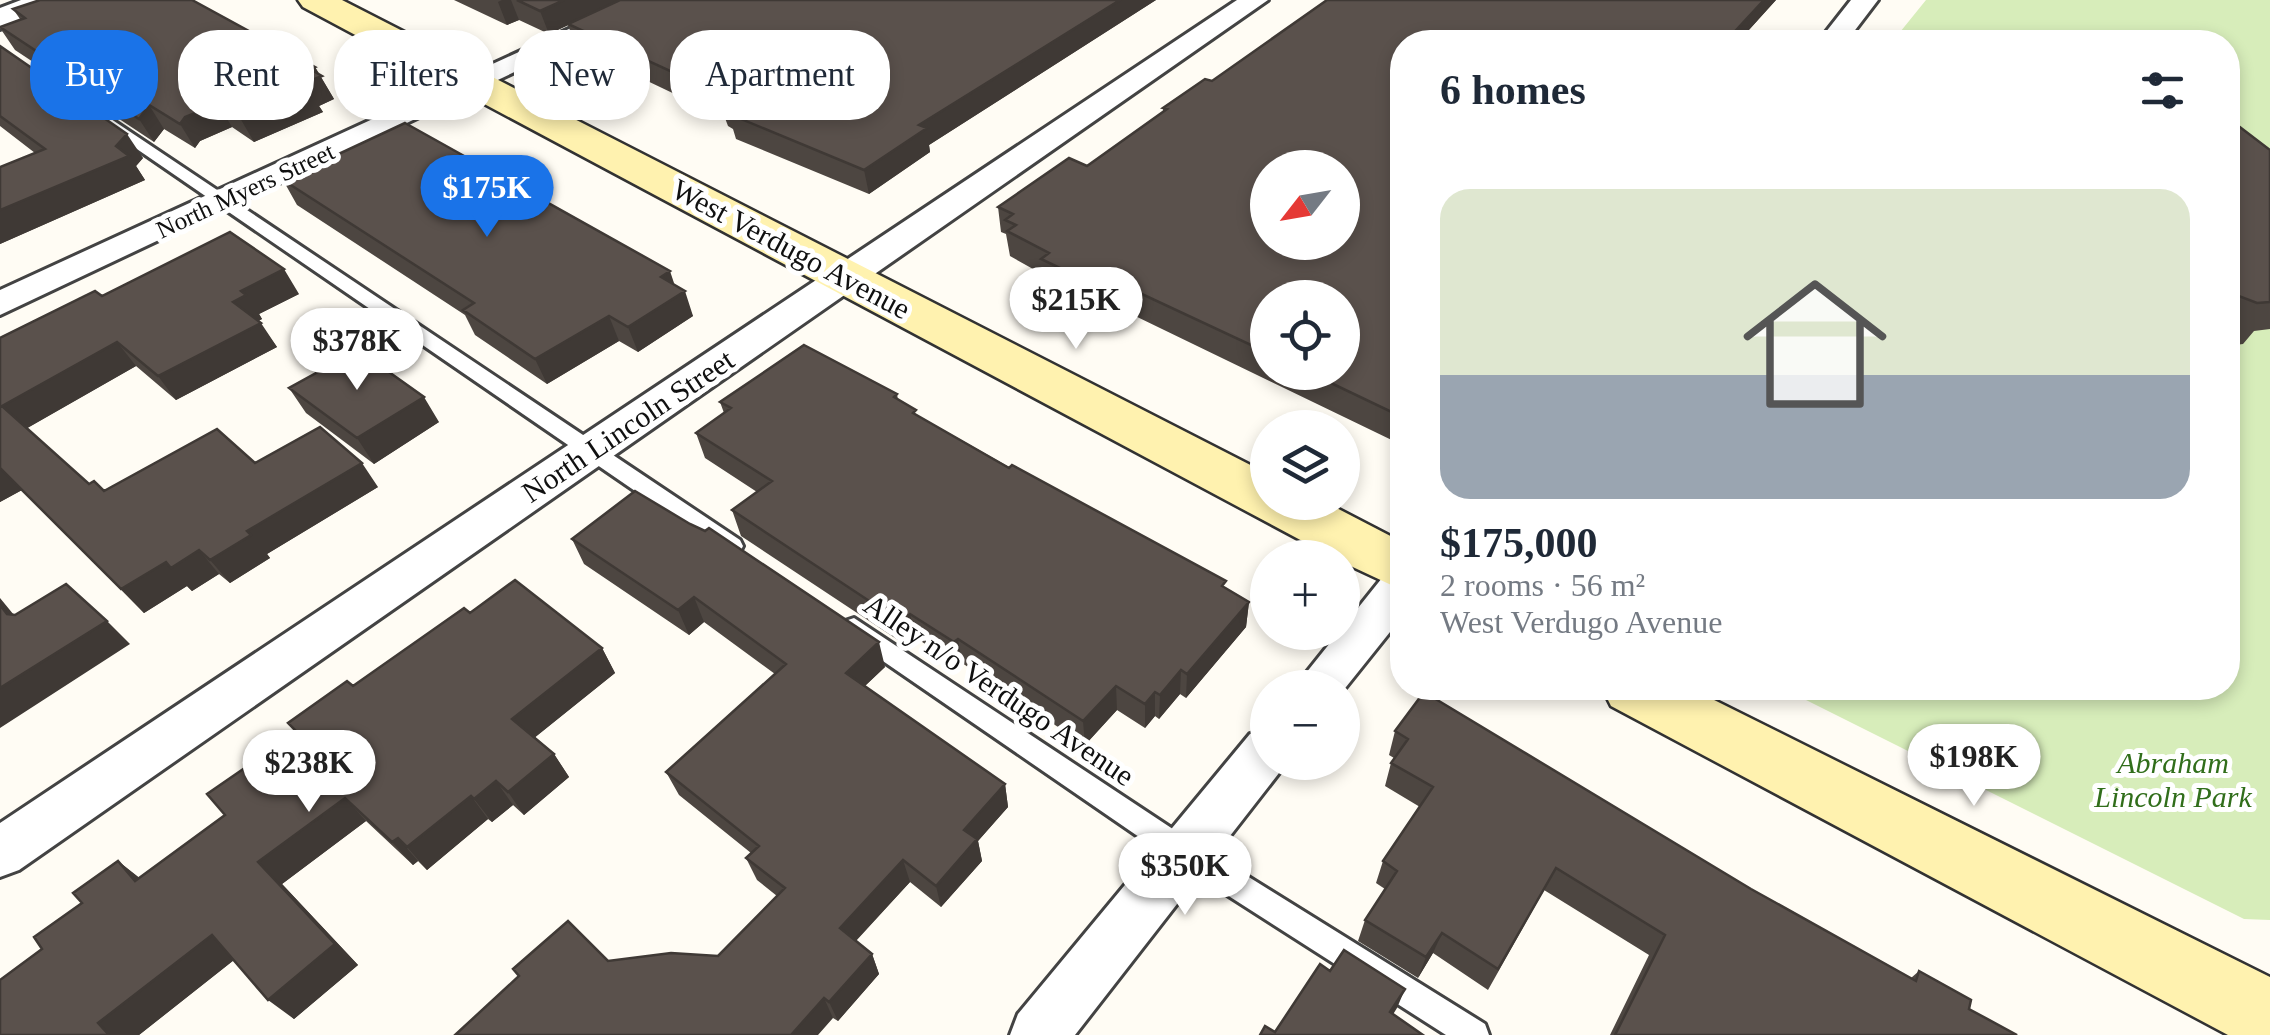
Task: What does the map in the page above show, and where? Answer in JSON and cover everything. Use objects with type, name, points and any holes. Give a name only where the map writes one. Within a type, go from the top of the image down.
[{"type":"main road","name":"West Verdugo Avenue","points":[[315,0],[372,30]]},
{"type":"main road","name":"West Verdugo Avenue","points":[[494,94],[1250,489]]},
{"type":"main road","points":[[1311,520],[1390,562]]},
{"type":"main road","points":[[1656,700],[2270,1017]]},
{"type":"street","points":[[0,18],[53,0]]},
{"type":"street","name":"North Myers Street","points":[[494,75],[654,0]]},
{"type":"street","name":"North Lincoln Street","points":[[0,853],[1255,0]]},
{"type":"street","points":[[1842,30],[1866,0]]},
{"type":"street","name":"North Myers Street","points":[[0,304],[396,120]]},
{"type":"street","points":[[1333,670],[1390,600]]},
{"type":"street","points":[[1039,1035],[1250,772]]},
{"type":"lane","points":[[106,120],[756,562]]},
{"type":"lane","name":"Alley n/o Verdugo Avenue","points":[[838,618],[1184,852],[1474,1035]]},
{"type":"green space","name":"Abraham Lincoln Park","points":[[1926,0],[2270,0],[2270,920],[2244,919],[1806,700],[2240,700],[2240,30],[1902,30]]},
{"type":"building","points":[[40,0],[192,0],[247,30],[178,30],[180,124],[158,111],[158,30],[30,30],[30,47],[0,27],[25,18],[13,9]]},
{"type":"building","points":[[517,0],[564,0],[540,11]]},
{"type":"building","points":[[620,0],[1120,0],[919,125],[927,128],[864,170],[743,120],[890,120],[890,30],[670,30],[670,71],[650,62],[650,30],[581,30],[568,24]]},
{"type":"building","points":[[1327,0],[1764,0],[1736,30],[1390,30],[1390,411],[1346,390],[1360,390],[1360,280],[1250,280],[1250,345],[1097,273],[1087,281],[1041,259],[1049,253],[1007,231],[1016,225],[1005,220],[1013,214],[998,207],[1069,158],[1087,166],[1167,109],[1163,108],[1205,79],[1212,81]]},
{"type":"building","points":[[0,46],[30,67],[30,120],[107,120],[127,134],[116,146],[129,156],[0,210],[0,167],[45,149],[0,116]]},
{"type":"building","points":[[405,123],[670,271],[661,277],[685,291],[628,327],[609,316],[535,359],[463,310],[474,303],[283,180]]},
{"type":"building","points":[[2240,127],[2270,150],[2270,302],[2257,303],[2240,297]]},
{"type":"building","points":[[230,232],[284,269],[241,291],[246,295],[233,302],[261,323],[158,376],[117,342],[2,406],[89,484],[94,481],[104,491],[217,429],[255,463],[320,427],[362,463],[247,531],[251,535],[210,560],[199,550],[171,568],[166,562],[121,589],[0,468],[0,338],[95,291],[102,296]]},
{"type":"building","points":[[804,345],[897,394],[894,397],[916,410],[913,413],[1009,468],[1012,465],[1226,581],[1222,586],[1249,602],[1187,674],[1181,670],[1160,695],[1155,692],[1145,704],[1116,686],[1083,721],[958,639],[954,642],[910,614],[901,622],[732,510],[772,481],[696,433],[731,408],[720,402]]},
{"type":"building","points":[[358,350],[424,397],[357,438],[289,388]]},
{"type":"building","points":[[635,491],[690,524],[705,531],[709,528],[879,642],[846,673],[1005,784],[964,830],[977,839],[936,886],[903,860],[840,928],[872,954],[829,1002],[824,998],[791,1035],[455,1035],[519,976],[513,969],[568,921],[608,961],[671,953],[718,956],[785,888],[746,858],[759,846],[666,772],[786,664],[694,597],[678,610],[572,539]]},
{"type":"building","points":[[515,580],[602,648],[512,719],[554,754],[508,792],[496,781],[474,799],[471,796],[407,847],[398,838],[392,842],[345,798],[258,862],[335,944],[268,1000],[212,935],[98,1023],[109,1035],[0,1035],[0,980],[42,949],[34,937],[82,903],[73,893],[118,861],[135,881],[225,815],[207,794],[297,732],[288,723],[347,681],[353,686],[464,608],[470,613]]},
{"type":"building","points":[[66,584],[107,621],[0,688],[0,605],[7,614],[15,615]]},
{"type":"building","points":[[1418,700],[1437,700],[1751,889],[1916,981],[1919,971],[1971,1000],[1969,1009],[2017,1035],[1615,1035],[1665,935],[1556,868],[1498,969],[1442,933],[1426,957],[1365,920],[1397,871],[1383,861],[1433,787],[1391,763],[1408,739],[1395,731]]},
{"type":"building","points":[[1344,950],[1405,989],[1390,1012],[1423,1035],[1260,1035],[1265,1026],[1275,1032],[1320,964],[1330,971]]}]
